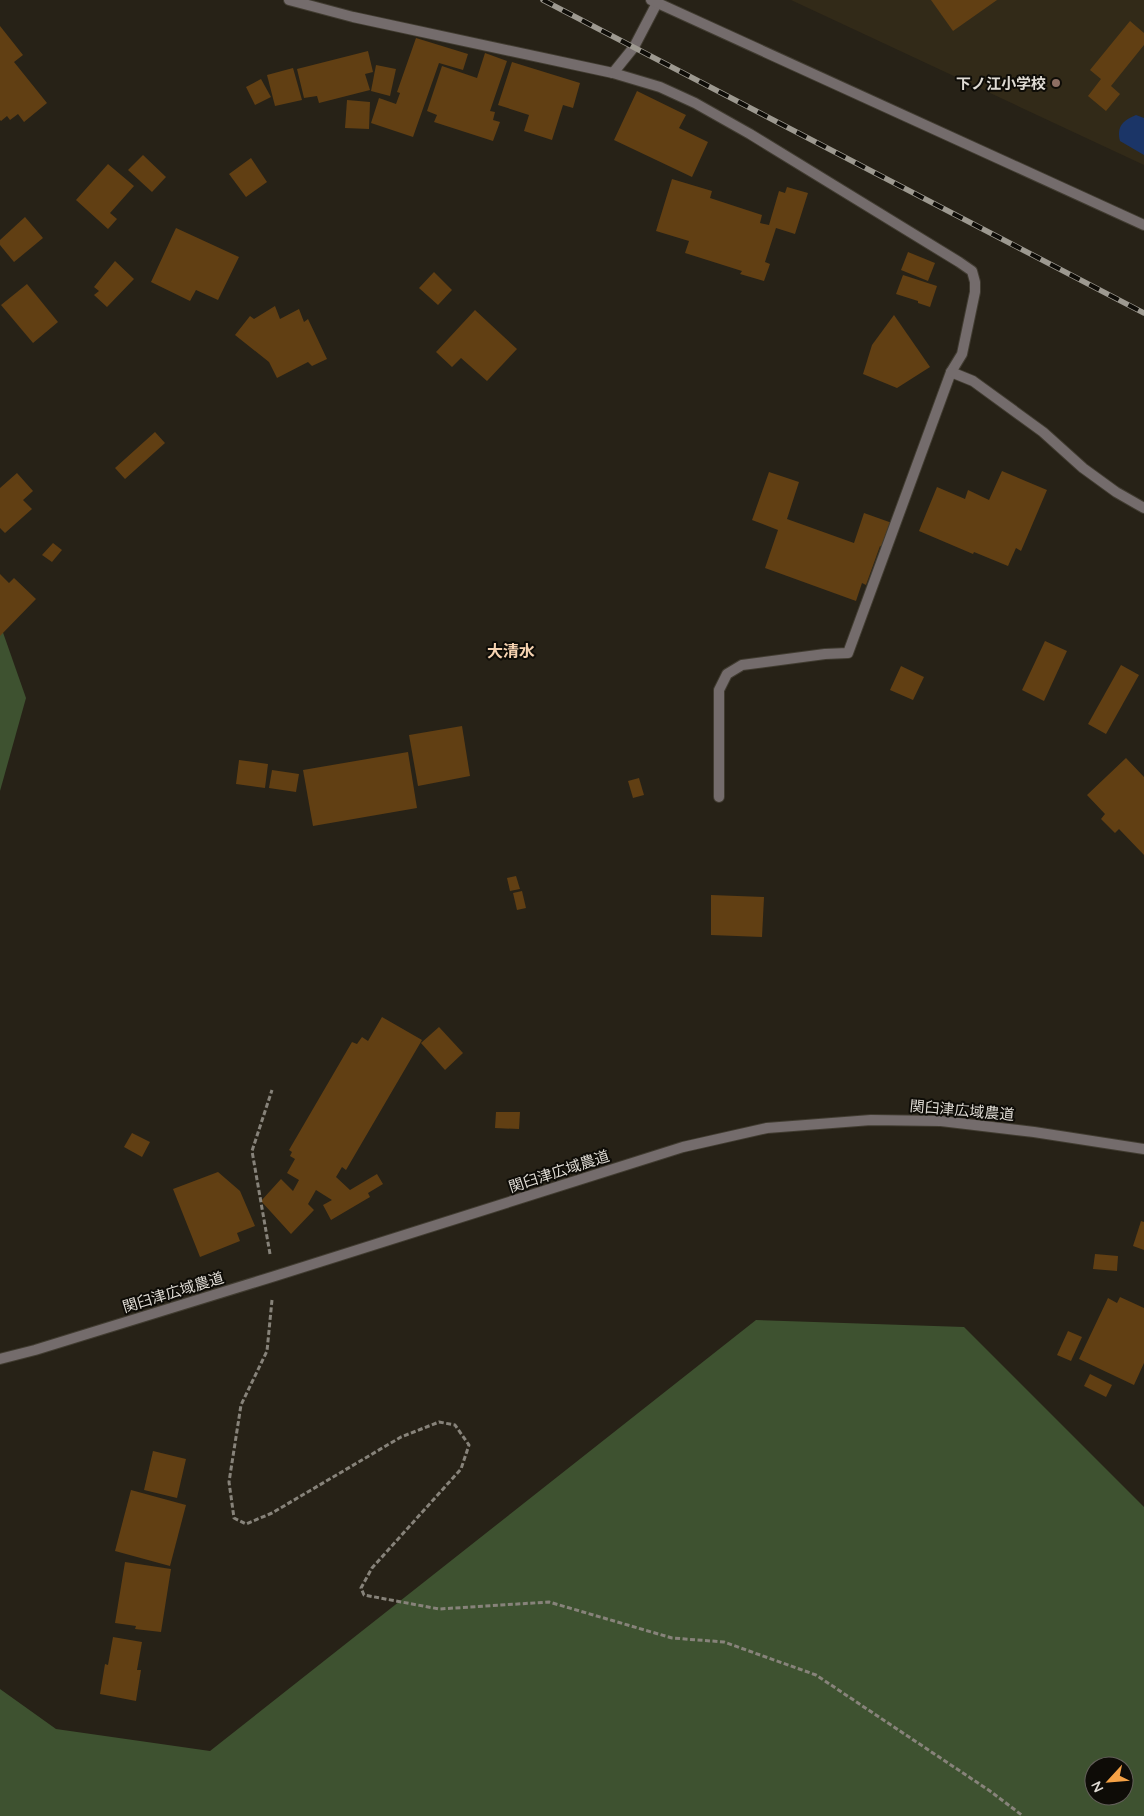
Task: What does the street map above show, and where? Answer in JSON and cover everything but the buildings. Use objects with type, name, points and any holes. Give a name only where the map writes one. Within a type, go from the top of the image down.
[{"type":"street","points":[[289,0],[353,16],[613,73],[660,88],[695,103],[972,271],[975,292],[962,354],[951,372],[848,654],[825,654],[742,665],[727,674],[719,690],[719,797]]},
{"type":"street","points":[[613,73],[634,47],[654,1],[1144,225]]},
{"type":"street","points":[[951,372],[973,381],[1043,432],[1083,468],[1116,492],[1144,508]]},
{"type":"street","name":"関臼津広域農道","points":[[0,1359],[275,1276],[683,1147],[767,1128],[871,1120],[941,1121],[1034,1132],[1144,1149]]},
{"type":"path","points":[[272,1090],[252,1151],[275,1276],[267,1351],[241,1405],[229,1482],[234,1518],[246,1524],[272,1513],[401,1437],[439,1422],[455,1425],[469,1445],[461,1469],[372,1568],[361,1588],[364,1595],[439,1609],[549,1602],[672,1638],[724,1642],[816,1675],[990,1791],[1023,1816]]},
{"type":"shaded area","name":"下ノ江小学校","points":[[791,0],[1144,0],[1144,165]]},
{"type":"green space","points":[[0,624],[26,698],[0,791]]},
{"type":"green space","points":[[756,1320],[964,1327],[1144,1507],[1144,1816],[0,1816],[0,1689],[56,1729],[210,1751]]},
{"type":"water","points":[[1136,115],[1144,118],[1144,155],[1120,141],[1119,136],[1122,124]]},
{"type":"railway","points":[[543,0],[1144,313]]},
{"type":"place","name":"下ノ江小学校","points":[[1056,83]]},
{"type":"district","name":"大清水","points":[[511,651]]}]
